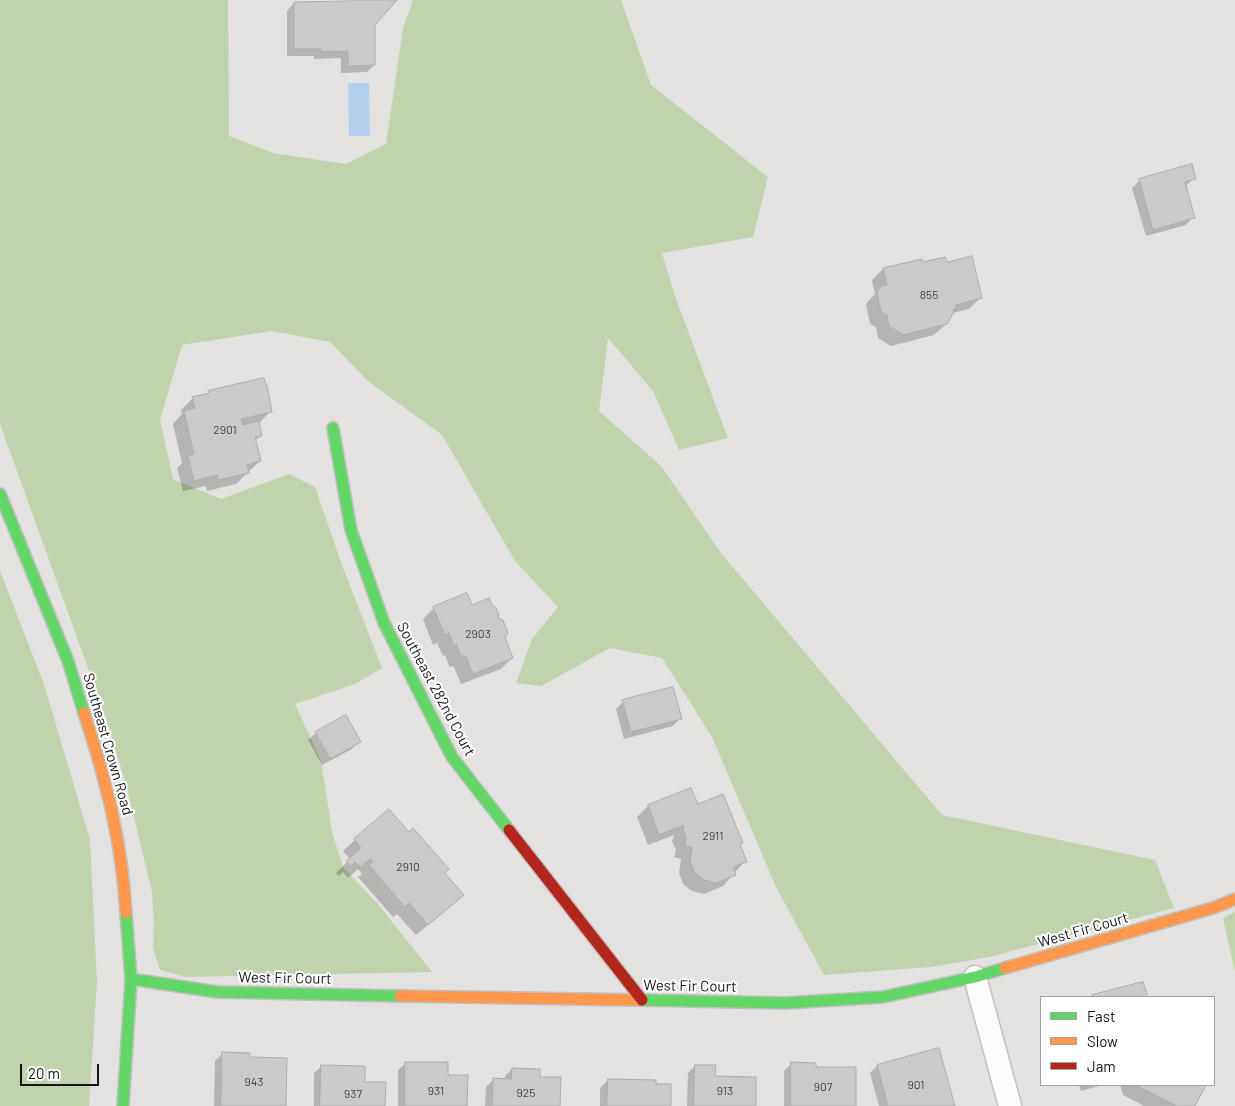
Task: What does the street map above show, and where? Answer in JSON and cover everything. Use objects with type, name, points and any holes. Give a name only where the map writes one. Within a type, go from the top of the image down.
[{"type":"street","name":"Southeast 282nd Court","points":[[333,428],[351,530],[384,623],[452,757],[642,1000]]},
{"type":"street","name":"Southeast Crown Road","points":[[0,494],[68,661],[102,765],[115,821],[124,876],[131,979],[123,1106]]},
{"type":"street","name":"West Fir Court","points":[[131,979],[217,992],[786,1003],[883,997],[975,977],[1213,908],[1235,898]]},
{"type":"street","points":[[975,977],[1010,1106]]},
{"type":"green space","points":[[0,0],[228,0],[229,136],[273,153],[346,164],[386,144],[403,28],[413,0],[621,0],[651,85],[768,177],[753,237],[662,253],[675,296],[728,438],[679,450],[653,391],[608,338],[599,411],[662,467],[721,553],[942,815],[1155,860],[1174,908],[989,957],[931,967],[824,975],[776,887],[712,737],[662,658],[610,648],[541,686],[516,683],[532,639],[558,607],[515,561],[442,435],[368,381],[330,342],[272,331],[182,345],[160,420],[173,479],[221,499],[289,474],[315,487],[342,565],[382,668],[355,684],[295,704],[321,761],[332,832],[343,867],[378,904],[432,972],[186,977],[160,970],[153,948],[152,892],[127,788],[107,721],[0,424]]},
{"type":"green space","points":[[0,571],[44,684],[90,840],[97,982],[89,1106],[0,1106]]},
{"type":"green space","points":[[1235,912],[1235,972],[1223,918]]},
{"type":"water","points":[[348,83],[369,83],[370,136],[349,136]]},
{"type":"building","points":[[397,0],[375,25],[375,65],[348,66],[348,51],[321,52],[321,49],[294,49],[294,2]]},
{"type":"building","points":[[1192,164],[1196,179],[1185,182],[1195,218],[1153,230],[1139,179]]},
{"type":"building","points":[[972,256],[982,298],[956,305],[956,309],[953,310],[954,312],[947,324],[903,335],[889,326],[887,315],[881,312],[877,292],[881,286],[887,285],[883,268],[922,259],[923,262],[945,257],[947,262]]},
{"type":"building","points":[[264,378],[272,412],[241,419],[243,425],[259,421],[262,436],[255,437],[261,461],[247,465],[249,473],[218,480],[217,475],[194,481],[188,456],[194,454],[184,411],[195,408],[192,397],[209,393],[208,391]]},
{"type":"building","points":[[467,593],[472,605],[489,598],[492,605],[496,608],[499,615],[498,618],[503,620],[508,633],[505,637],[513,658],[473,674],[466,656],[461,656],[456,644],[454,646],[449,633],[445,635],[433,607]]},
{"type":"building","points":[[673,687],[682,719],[631,732],[622,700]]},
{"type":"building","points":[[346,715],[361,742],[330,759],[315,732]]},
{"type":"building","points":[[691,788],[698,804],[723,794],[743,843],[740,844],[747,862],[733,867],[736,875],[716,883],[704,880],[694,872],[690,861],[692,848],[685,845],[684,825],[659,835],[648,805]]},
{"type":"building","points":[[389,809],[409,832],[413,828],[449,869],[445,873],[464,895],[428,925],[409,903],[405,907],[369,865],[373,862],[370,859],[360,867],[355,862],[351,866],[346,861],[361,848],[354,839]]},
{"type":"building","points":[[1143,982],[1148,996],[1092,996]]},
{"type":"building","points":[[939,1048],[955,1106],[888,1106],[877,1065]]},
{"type":"building","points":[[222,1052],[250,1053],[250,1057],[287,1058],[286,1106],[221,1106]]},
{"type":"building","points":[[405,1062],[448,1062],[448,1075],[468,1075],[467,1106],[405,1106]]},
{"type":"building","points":[[791,1062],[816,1063],[816,1067],[856,1067],[856,1106],[791,1106]]},
{"type":"building","points":[[321,1065],[365,1066],[365,1082],[386,1082],[385,1106],[320,1106]]},
{"type":"building","points":[[695,1065],[716,1065],[715,1076],[756,1077],[756,1106],[694,1106]]},
{"type":"building","points":[[512,1068],[540,1069],[540,1077],[561,1077],[560,1106],[492,1106],[493,1078],[511,1079]]},
{"type":"building","points":[[608,1079],[656,1080],[656,1084],[671,1084],[671,1106],[607,1106]]},
{"type":"building","points":[[1138,1086],[1205,1086],[1195,1106],[1177,1106]]},
{"type":"traffic: fast","points":[[333,428],[351,530],[384,623],[452,757],[509,830]]},
{"type":"traffic: fast","points":[[0,494],[68,661],[84,713]]},
{"type":"traffic: fast","points":[[123,1106],[131,979],[126,913]]},
{"type":"traffic: fast","points":[[638,1000],[786,1003],[883,997],[975,977],[1005,968]]},
{"type":"traffic: fast","points":[[131,979],[217,992],[400,996]]},
{"type":"traffic: slow","points":[[84,713],[112,812],[121,861],[126,913]]},
{"type":"traffic: slow","points":[[1005,968],[1213,908],[1235,899]]},
{"type":"traffic: slow","points":[[400,996],[638,1000]]},
{"type":"traffic: jam","points":[[509,830],[642,1000]]}]
